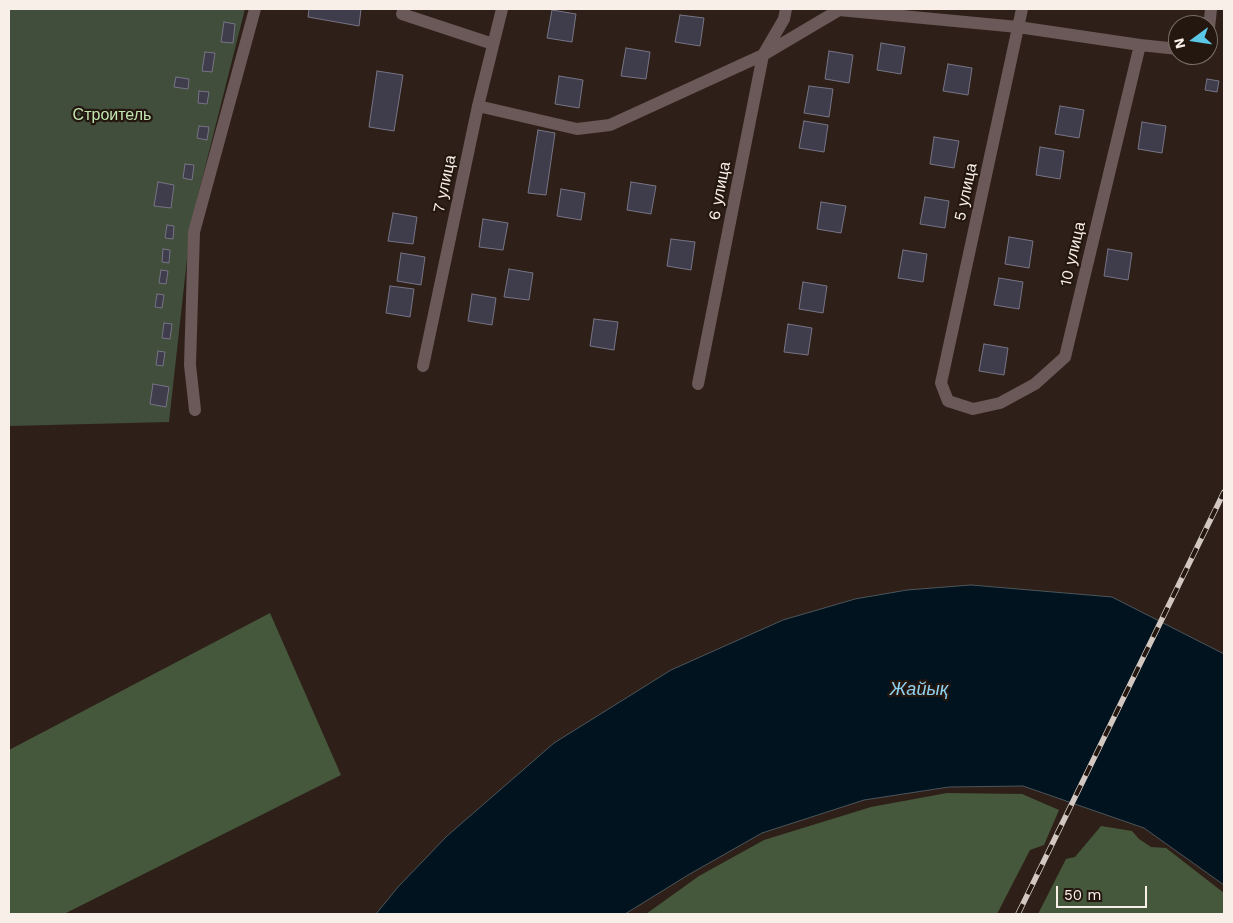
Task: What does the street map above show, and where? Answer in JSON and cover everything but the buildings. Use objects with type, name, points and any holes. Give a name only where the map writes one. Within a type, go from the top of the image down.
[{"type":"street","points":[[195,410],[190,365],[194,232],[254,9]]},
{"type":"street","points":[[404,9],[402,14],[493,44]]},
{"type":"street","name":"7 улица","points":[[423,366],[478,106],[502,9]]},
{"type":"street","name":"6 улица","points":[[698,384],[763,55],[784,18],[786,9]]},
{"type":"street","points":[[478,106],[577,129],[610,125],[763,55],[838,9],[1018,27],[1168,48]]},
{"type":"street","name":"5 улица","points":[[941,383],[1022,9]]},
{"type":"street","name":"10 улица","points":[[941,383],[948,401],[972,410],[1000,403],[1035,384],[1065,357],[1140,45]]},
{"type":"green space","name":"Строитель","points":[[9,9],[245,9],[191,223],[169,422],[9,426]]},
{"type":"green space","points":[[270,613],[341,775],[64,914],[9,914],[9,750]]},
{"type":"green space","points":[[947,793],[1022,794],[1059,810],[1044,845],[1030,850],[997,914],[646,914],[699,876],[764,840],[871,807]]},
{"type":"green space","points":[[1101,826],[1132,831],[1139,839],[1151,847],[1166,848],[1224,893],[1224,914],[1038,914],[1066,859],[1075,857]]},
{"type":"water","name":"Жайық","points":[[971,585],[1112,597],[1224,654],[1224,885],[1144,828],[1023,786],[949,787],[864,800],[762,833],[688,875],[625,914],[376,914],[398,887],[447,836],[554,743],[671,670],[783,620],[855,599],[907,590]]},
{"type":"railway","points":[[1018,914],[1224,492]]}]
